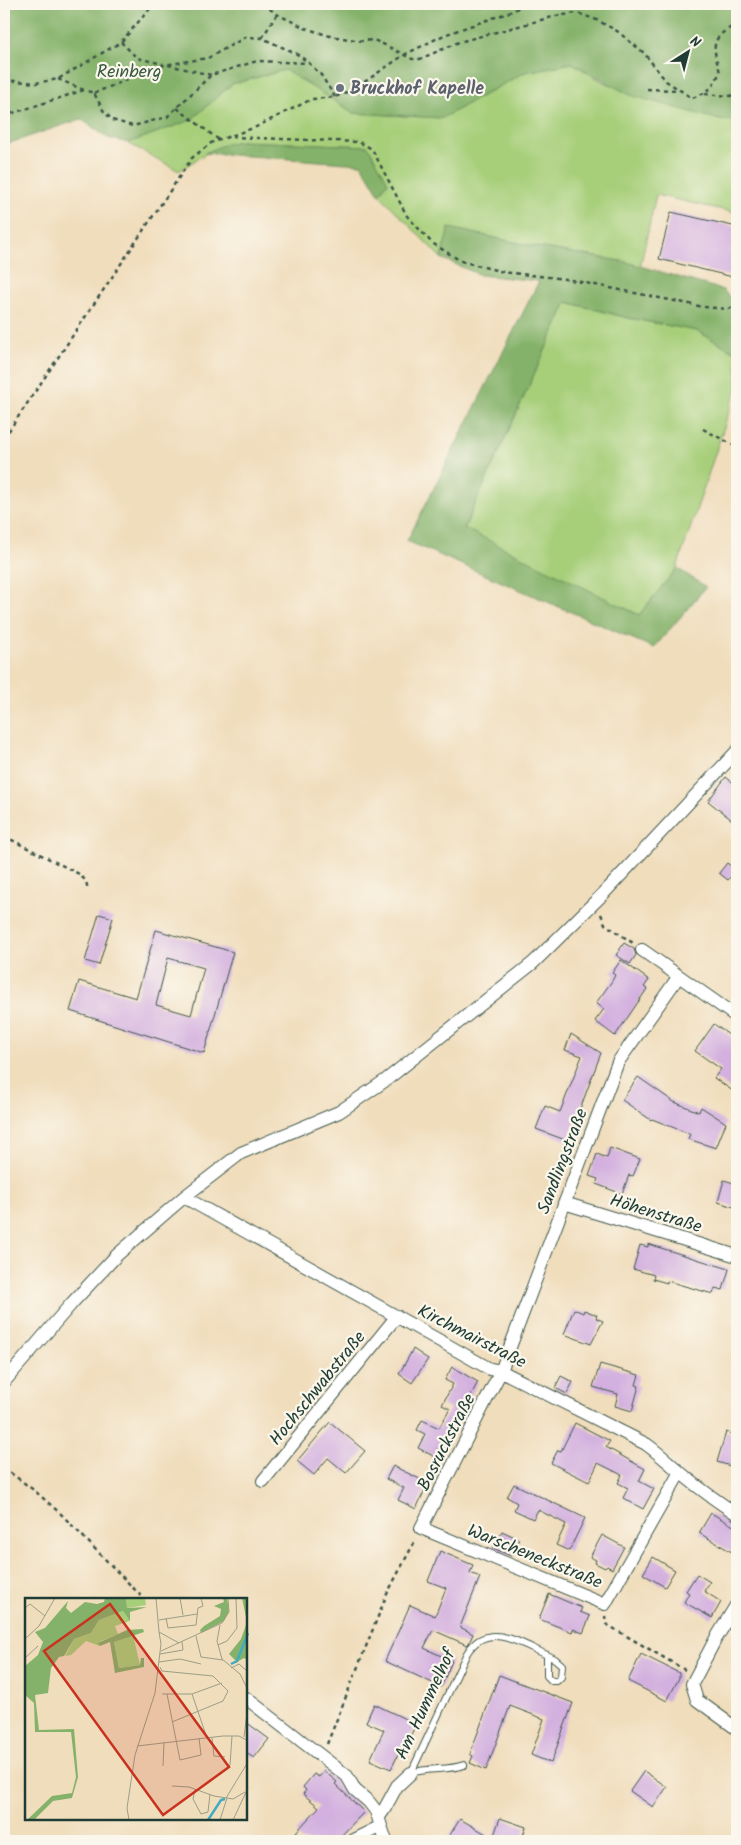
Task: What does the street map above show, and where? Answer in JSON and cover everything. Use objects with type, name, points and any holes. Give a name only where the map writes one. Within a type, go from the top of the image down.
[{"type":"street","points":[[4,1382],[72,1303],[117,1255],[184,1197],[240,1153],[339,1112],[386,1080],[533,963],[604,893],[737,751]]},
{"type":"street","points":[[642,950],[737,1017]]},
{"type":"street","name":"Sandlingstraße","points":[[501,1371],[618,1062],[679,976]]},
{"type":"street","name":"Kirchmairstraße","points":[[184,1197],[490,1369],[501,1371],[646,1444],[663,1455],[714,1500],[737,1514]]},
{"type":"street","name":"Höhenstraße","points":[[564,1203],[737,1256]]},
{"type":"street","name":"Hochschwabstraße","points":[[263,1481],[397,1316]]},
{"type":"street","name":"Bosruckstraße","points":[[421,1528],[501,1371]]},
{"type":"street","name":"Warscheneckstraße","points":[[421,1528],[605,1604],[680,1472]]},
{"type":"street","points":[[737,1604],[715,1640],[692,1684],[697,1700],[737,1729]]},
{"type":"street","points":[[248,1700],[347,1776],[355,1790],[373,1806],[386,1841]]},
{"type":"street","name":"Am Hummelhof","points":[[351,1841],[380,1822],[397,1786],[411,1773]]},
{"type":"lane","name":"Am Hummelhof","points":[[411,1773],[468,1653],[478,1640],[486,1636],[500,1636],[547,1655]]},
{"type":"lane","points":[[411,1773],[429,1768],[452,1768],[464,1765]]},
{"type":"path","points":[[30,4],[41,6],[58,4]]},
{"type":"path","points":[[4,80],[36,83],[58,80],[121,42],[154,4]]},
{"type":"path","points":[[263,4],[277,14],[305,28],[330,36],[374,40],[412,59],[420,59],[458,42],[556,16],[577,13],[597,20],[633,43],[666,81],[692,98],[705,94],[737,95]]},
{"type":"path","points":[[4,438],[192,158],[211,143],[256,127],[312,99],[335,98],[354,89],[404,56],[444,35],[513,11],[523,4]]},
{"type":"path","points":[[262,38],[277,14]]},
{"type":"path","points":[[705,94],[714,86],[720,72],[713,48],[724,30],[737,24]]},
{"type":"path","points":[[58,80],[94,93],[164,64],[208,58],[246,37],[262,38],[297,54],[309,63],[321,75],[335,98]]},
{"type":"path","points":[[121,42],[137,58],[211,75]]},
{"type":"path","points":[[94,93],[103,110],[112,120],[133,126],[167,117],[211,75],[257,61],[309,63]]},
{"type":"path","points":[[647,89],[678,90]]},
{"type":"path","points":[[4,116],[84,90]]},
{"type":"path","points":[[178,108],[219,140]]},
{"type":"path","points":[[231,137],[360,142],[372,149],[407,216],[432,243],[461,261],[503,272],[566,279],[704,307],[728,309],[737,306]]},
{"type":"path","points":[[703,429],[737,447]]},
{"type":"path","points":[[4,836],[78,874],[86,881],[88,890]]},
{"type":"path","points":[[605,924],[642,950]]},
{"type":"path","points":[[4,1468],[35,1491],[61,1514],[143,1598]]},
{"type":"path","points":[[321,1757],[387,1594],[421,1528]]},
{"type":"path","points":[[605,1604],[606,1624],[696,1676]]},
{"type":"green space","name":"Reinberg","points":[[4,4],[737,4],[737,121],[720,120],[630,95],[572,63],[525,72],[442,118],[354,113],[285,70],[232,84],[191,120],[128,143],[108,138],[81,119],[4,145]]},
{"type":"green space","points":[[572,63],[603,82],[720,120],[737,121],[737,213],[656,195],[640,267],[626,262],[537,247],[449,228],[441,258],[379,194],[388,182],[367,146],[241,141],[201,156],[179,171],[128,143],[191,120],[232,84],[285,70],[354,113],[442,118],[525,72]]},
{"type":"green space","points":[[241,141],[368,146],[388,182],[379,194],[361,164],[205,153],[225,144]]},
{"type":"green space","points":[[449,228],[537,247],[626,262],[723,290],[737,305],[737,353],[697,331],[628,318],[567,302],[464,528],[639,615],[677,568],[706,587],[654,648],[407,541],[539,281],[480,275],[441,258]]},
{"type":"green space","points":[[567,302],[628,318],[697,331],[737,353],[737,388],[677,568],[639,615],[464,529]]},
{"type":"building","points":[[671,212],[737,227],[737,278],[659,259]]},
{"type":"building","points":[[726,777],[737,786],[737,824],[708,801]]},
{"type":"building","points":[[727,863],[736,870],[728,880],[719,873]]},
{"type":"building","points":[[99,914],[113,918],[99,965],[85,961]]},
{"type":"building","points":[[156,930],[233,952],[204,1053],[70,1011],[79,981],[136,998]],"holes":[[[168,958],[204,968],[191,1015],[156,1005]]]},
{"type":"building","points":[[624,943],[634,949],[636,955],[630,964],[616,955]]},
{"type":"building","points":[[621,960],[649,980],[644,987],[647,989],[615,1036],[595,1021],[604,1009],[596,1003],[612,981],[615,975],[612,973]]},
{"type":"building","points":[[714,1024],[737,1041],[737,1085],[733,1091],[714,1078],[721,1069],[695,1051]]},
{"type":"building","points":[[571,1034],[601,1053],[568,1141],[536,1129],[545,1106],[560,1112],[582,1056],[565,1050]]},
{"type":"building","points":[[638,1077],[674,1102],[699,1112],[701,1107],[726,1123],[716,1148],[688,1139],[690,1134],[651,1120],[622,1100]]},
{"type":"building","points":[[610,1148],[640,1159],[633,1176],[629,1175],[622,1194],[596,1184],[598,1179],[589,1176],[597,1154],[607,1158]]},
{"type":"building","points":[[724,1180],[737,1184],[737,1208],[718,1202]]},
{"type":"building","points":[[648,1244],[729,1269],[723,1290],[715,1288],[713,1294],[653,1279],[654,1275],[633,1269],[640,1245],[648,1247]]},
{"type":"building","points":[[574,1309],[583,1313],[584,1310],[597,1315],[596,1318],[603,1321],[591,1344],[564,1334]]},
{"type":"building","points":[[413,1349],[428,1359],[412,1383],[399,1374]]},
{"type":"building","points":[[600,1364],[639,1375],[636,1385],[639,1386],[632,1411],[615,1406],[618,1394],[593,1387]]},
{"type":"building","points":[[452,1367],[478,1382],[437,1458],[418,1448],[425,1434],[417,1430],[422,1420],[439,1428],[450,1409],[442,1405],[453,1384],[445,1380]]},
{"type":"building","points":[[561,1376],[573,1382],[567,1394],[555,1388]]},
{"type":"building","points":[[330,1422],[365,1451],[346,1473],[328,1458],[314,1475],[297,1461]]},
{"type":"building","points":[[575,1423],[610,1441],[606,1447],[645,1469],[639,1481],[654,1489],[643,1509],[623,1498],[628,1488],[618,1483],[622,1475],[598,1463],[589,1482],[551,1463],[558,1450],[561,1451]]},
{"type":"building","points":[[726,1432],[737,1436],[737,1468],[717,1462]]},
{"type":"building","points":[[393,1466],[428,1483],[416,1509],[398,1500],[404,1488],[386,1479]]},
{"type":"building","points":[[514,1484],[585,1518],[569,1551],[556,1545],[566,1524],[538,1510],[533,1519],[514,1510],[517,1503],[507,1497]]},
{"type":"building","points":[[711,1513],[737,1528],[737,1555],[699,1533]]},
{"type":"building","points":[[502,1531],[519,1539],[511,1556],[493,1548]]},
{"type":"building","points":[[602,1535],[624,1547],[612,1569],[595,1563],[596,1560],[590,1557]]},
{"type":"building","points":[[440,1551],[473,1565],[470,1573],[480,1577],[460,1627],[473,1634],[469,1643],[467,1645],[433,1630],[424,1648],[452,1661],[441,1687],[385,1661],[410,1605],[435,1616],[446,1588],[428,1581]]},
{"type":"building","points":[[653,1557],[675,1570],[665,1587],[643,1574]]},
{"type":"building","points":[[697,1574],[710,1582],[704,1591],[721,1602],[712,1618],[684,1602],[689,1593],[686,1591]]},
{"type":"building","points":[[549,1594],[582,1608],[580,1612],[590,1616],[583,1633],[573,1629],[572,1632],[539,1619]]},
{"type":"building","points":[[641,1654],[679,1673],[679,1678],[667,1701],[628,1681]]},
{"type":"building","points":[[499,1675],[573,1703],[551,1763],[531,1755],[544,1719],[510,1706],[486,1770],[470,1763],[473,1756],[470,1754]]},
{"type":"building","points":[[374,1704],[416,1724],[402,1754],[399,1753],[391,1769],[370,1760],[384,1730],[366,1722]]},
{"type":"building","points":[[248,1723],[269,1739],[254,1758],[248,1754]]},
{"type":"building","points":[[324,1771],[337,1782],[335,1784],[364,1812],[336,1841],[302,1841],[296,1832],[319,1807],[303,1794],[306,1790],[303,1787],[314,1774],[319,1777]]},
{"type":"building","points":[[644,1771],[667,1787],[653,1807],[630,1791]]},
{"type":"building","points":[[500,1818],[526,1827],[521,1841],[446,1841],[460,1819],[493,1838]]},
{"type":"place","name":"Bruckhof Kapelle","points":[[340,88]]}]
